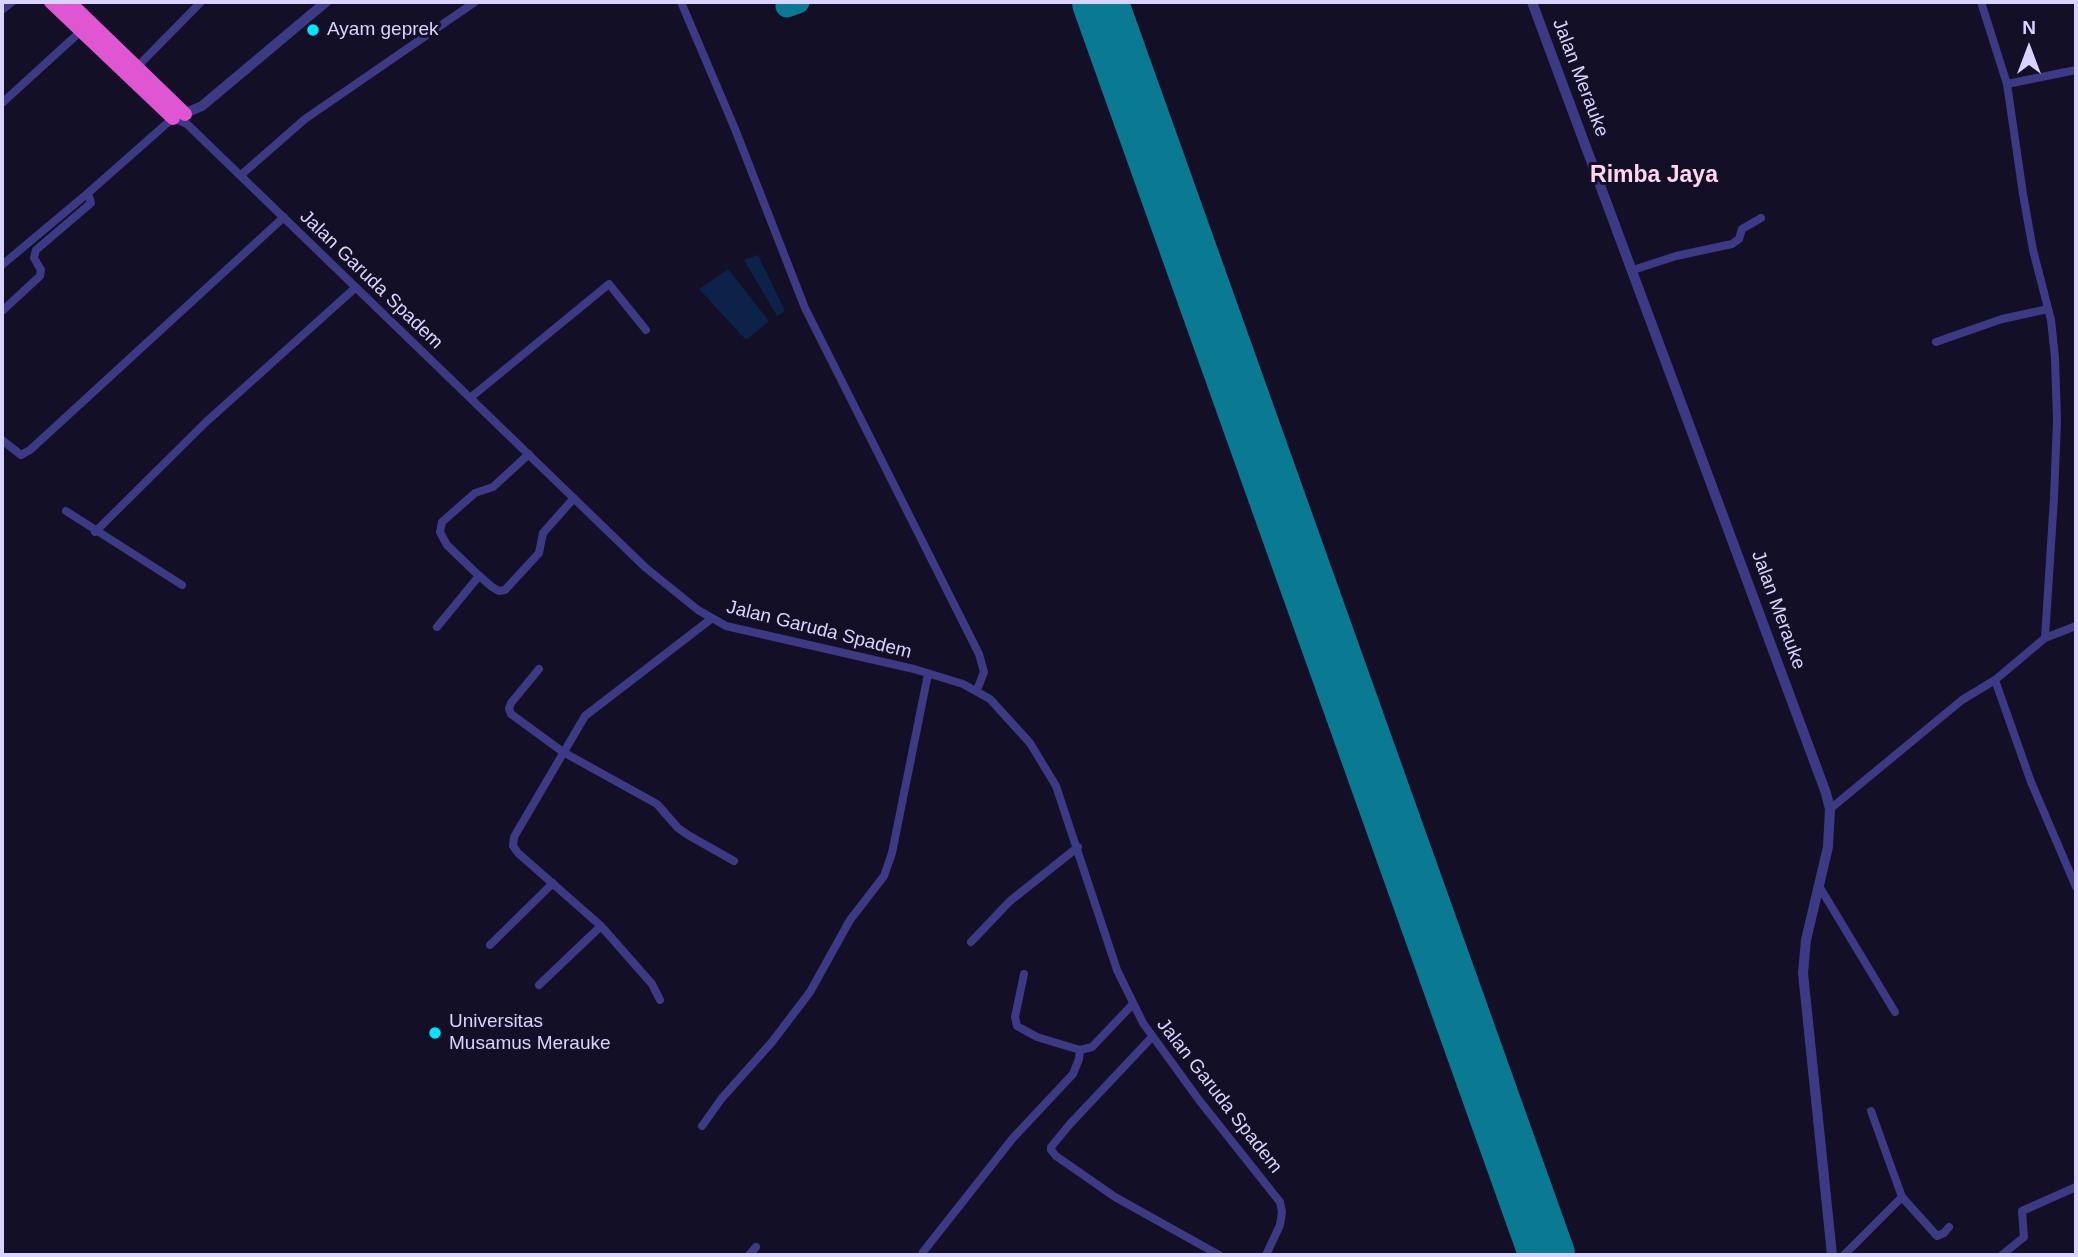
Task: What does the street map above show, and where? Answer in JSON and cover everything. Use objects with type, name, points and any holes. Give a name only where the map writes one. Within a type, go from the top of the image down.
[{"type":"highway","points":[[51,2],[181,118]]},
{"type":"highway","points":[[74,3],[181,118]]},
{"type":"street","points":[[2,10],[12,2]]},
{"type":"street","points":[[136,68],[201,2]]},
{"type":"street","points":[[2,265],[181,118],[202,106],[326,2]]},
{"type":"street","points":[[241,175],[305,118],[475,2]]},
{"type":"street","points":[[681,2],[735,129],[805,308],[979,654],[984,672],[977,690]]},
{"type":"street","name":"Jalan Merauke","points":[[1532,2],[1822,780],[1830,809],[1828,847],[1806,940],[1803,973],[1832,1255]]},
{"type":"street","points":[[1981,2],[2007,84],[2029,226],[2048,309],[2055,358],[2057,420],[2045,638]]},
{"type":"street","points":[[2,103],[81,31]]},
{"type":"street","points":[[2007,84],[2076,70]]},
{"type":"street","name":"Jalan Garuda Spadem","points":[[181,118],[646,568],[711,619],[726,626],[928,674],[977,690],[1004,713],[1041,759],[1056,786],[1109,949],[1133,1004],[1153,1037],[1199,1100],[1280,1202],[1280,1225],[1266,1255]]},
{"type":"street","points":[[2,311],[40,276],[41,268],[34,258],[36,250],[91,203],[88,193]]},
{"type":"street","points":[[2,440],[18,454],[26,454],[284,217]]},
{"type":"street","points":[[1633,270],[1676,256],[1732,244],[1739,239],[1742,229],[1761,218]]},
{"type":"street","points":[[470,398],[609,284],[646,330]]},
{"type":"street","points":[[95,532],[205,423],[355,288]]},
{"type":"street","points":[[1936,342],[2002,319],[2048,309]]},
{"type":"street","points":[[529,454],[494,487],[475,493],[442,523],[440,532],[447,545],[479,576],[499,591],[505,590],[539,553],[543,533],[574,498]]},
{"type":"street","points":[[66,511],[95,532],[182,585]]},
{"type":"street","points":[[437,626],[479,576]]},
{"type":"street","points":[[660,1000],[652,984],[601,926],[517,853],[513,842],[516,832],[578,725],[595,707],[711,619]]},
{"type":"street","points":[[1830,809],[1962,701],[1995,680],[2045,638],[2076,626]]},
{"type":"street","points":[[538,669],[511,703],[509,711],[563,752],[657,804],[678,828],[734,862]]},
{"type":"street","points":[[702,1126],[810,992],[850,920],[884,876],[892,853],[928,674]]},
{"type":"street","points":[[1995,680],[2031,782],[2076,887]]},
{"type":"street","points":[[971,943],[1010,901],[1077,847]]},
{"type":"street","points":[[490,945],[553,883]]},
{"type":"street","points":[[1818,886],[1895,1012]]},
{"type":"street","points":[[539,985],[601,926]]},
{"type":"street","points":[[1024,974],[1015,1017],[1017,1026],[1037,1037],[1080,1050],[1093,1046],[1133,1004]]},
{"type":"street","points":[[1153,1037],[1070,1125],[1051,1150],[1115,1197],[1219,1255]]},
{"type":"street","points":[[923,1252],[1013,1138],[1073,1074],[1080,1050]]},
{"type":"street","points":[[1871,1111],[1902,1196],[1937,1236],[1949,1227]]},
{"type":"street","points":[[2002,1255],[2024,1237],[2022,1211],[2076,1187]]},
{"type":"street","points":[[1844,1255],[1902,1196]]},
{"type":"street","points":[[749,1255],[756,1247]]},
{"type":"water","points":[[758,255],[785,311],[777,316],[744,260]]},
{"type":"water","points":[[728,269],[769,321],[746,340],[699,289]]},
{"type":"taxiway","points":[[787,6],[798,2]]},
{"type":"runway","points":[[1100,2],[1547,1255]]},
{"type":"place","name":"Ayam geprek","points":[[313,30]]},
{"type":"place","name":"Universitas Musamus Merauke","points":[[435,1033]]},
{"type":"district","name":"Rimba Jaya","points":[[1654,176]]}]
